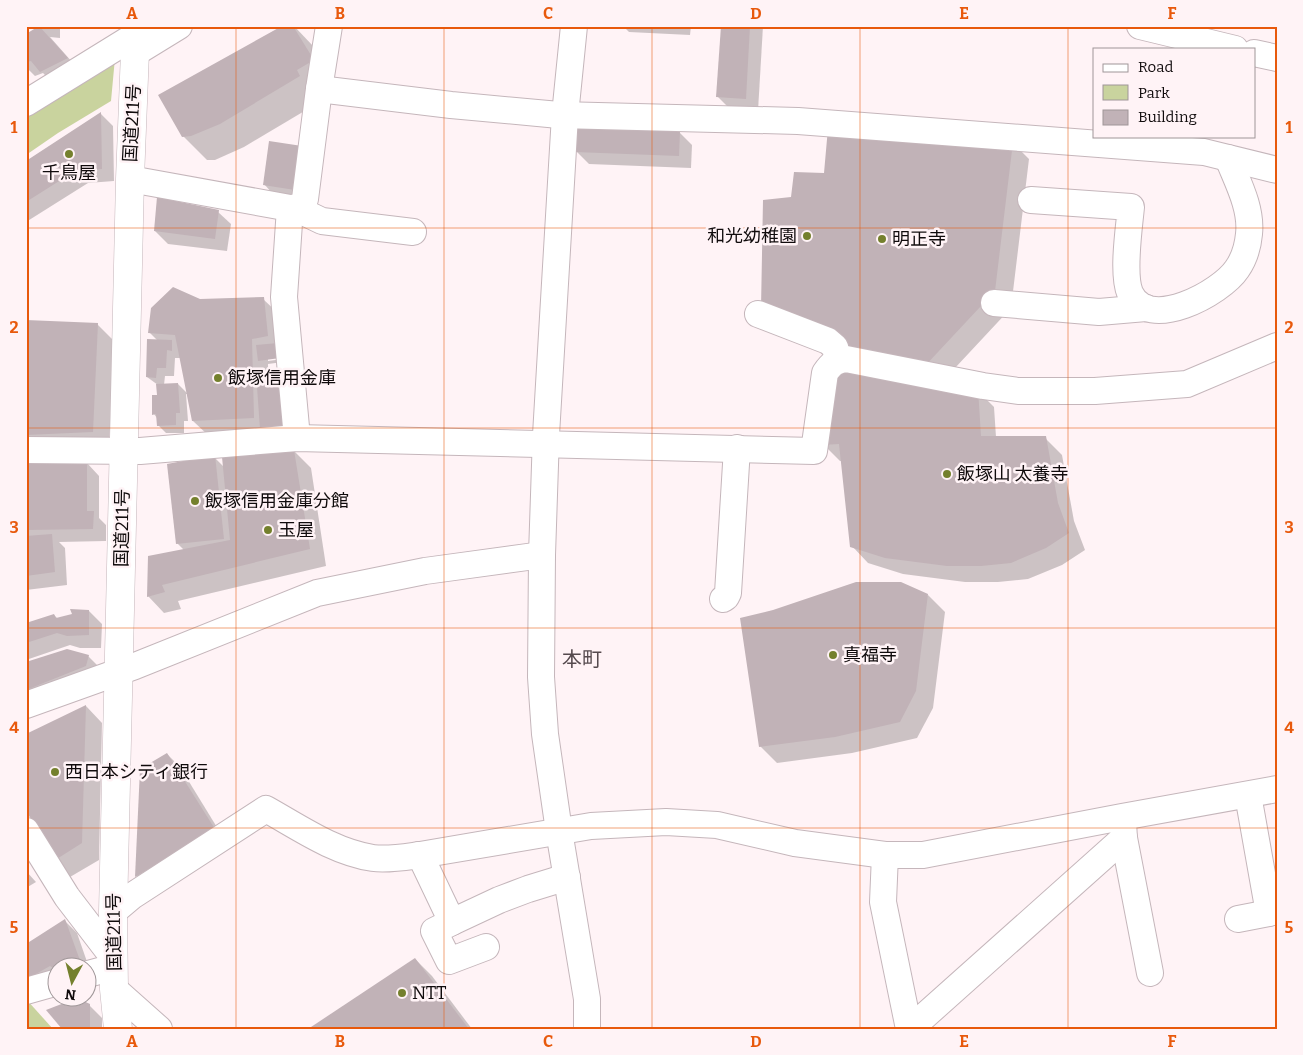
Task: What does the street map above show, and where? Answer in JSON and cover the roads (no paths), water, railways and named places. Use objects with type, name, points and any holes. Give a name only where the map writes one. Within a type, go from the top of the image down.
[{"type":"highway","name":"国道211号","points":[[118,1029],[112,912],[130,179],[136,38]]},
{"type":"street","points":[[26,103],[136,38],[180,26]]},
{"type":"street","points":[[293,208],[302,204],[305,199],[329,26]]},
{"type":"street","points":[[574,26],[566,115],[546,444],[542,555],[542,677],[543,715],[559,832],[587,999],[587,1029]]},
{"type":"street","points":[[1140,26],[1231,48]]},
{"type":"street","points":[[1256,53],[1277,58]]},
{"type":"street","points":[[319,89],[451,105],[566,115],[798,121],[1204,152],[1277,170]]},
{"type":"street","points":[[994,303],[1100,312],[1146,308],[1171,309],[1184,306],[1201,298],[1226,281],[1237,270],[1246,249],[1250,232],[1247,206],[1228,158]]},
{"type":"street","points":[[130,179],[293,208],[322,220],[413,232]]},
{"type":"street","points":[[1031,200],[1131,207],[1128,243],[1128,287],[1137,303],[1146,308]]},
{"type":"street","points":[[293,208],[284,297],[297,438]]},
{"type":"street","points":[[758,314],[828,341],[835,347],[838,360]]},
{"type":"street","points":[[26,450],[124,451],[297,438],[814,451],[825,373],[830,365],[838,360],[846,359],[1018,391],[1095,391],[1187,384],[1277,346]]},
{"type":"street","points":[[723,599],[728,593],[737,448]]},
{"type":"street","points":[[26,705],[118,672],[317,593],[425,571],[542,555]]},
{"type":"street","points":[[112,912],[132,896],[266,810],[334,847],[373,858],[398,858],[420,855],[591,826],[666,822],[717,826],[795,842],[885,855],[923,855],[1123,828],[1277,789]]},
{"type":"street","points":[[1238,919],[1273,912],[1248,795]]},
{"type":"street","points":[[1123,828],[1150,972]]},
{"type":"street","points":[[910,1029],[1123,828]]},
{"type":"street","points":[[26,831],[114,971],[159,1029]]},
{"type":"street","points":[[420,855],[452,922]]},
{"type":"street","points":[[885,855],[883,902],[910,1029]]},
{"type":"street","points":[[486,947],[449,961],[434,931],[499,900],[540,885],[567,878]]},
{"type":"street","points":[[98,973],[114,971]]},
{"type":"street","points":[[26,991],[48,985]]},
{"type":"place","name":"千鳥屋","points":[[69,154]]},
{"type":"place","name":"和光幼稚園","points":[[807,236]]},
{"type":"place","name":"明正寺","points":[[882,239]]},
{"type":"place","name":"飯塚信用金庫","points":[[218,378]]},
{"type":"place","name":"飯塚山 太養寺","points":[[947,474]]},
{"type":"place","name":"飯塚信用金庫分館","points":[[195,501]]},
{"type":"place","name":"玉屋","points":[[268,530]]},
{"type":"place","name":"真福寺","points":[[833,655]]},
{"type":"place","name":"西日本シティ銀行","points":[[55,772]]},
{"type":"place","name":"NTT","points":[[402,993]]},
{"type":"district","name":"本町","points":[[582,659]]}]
